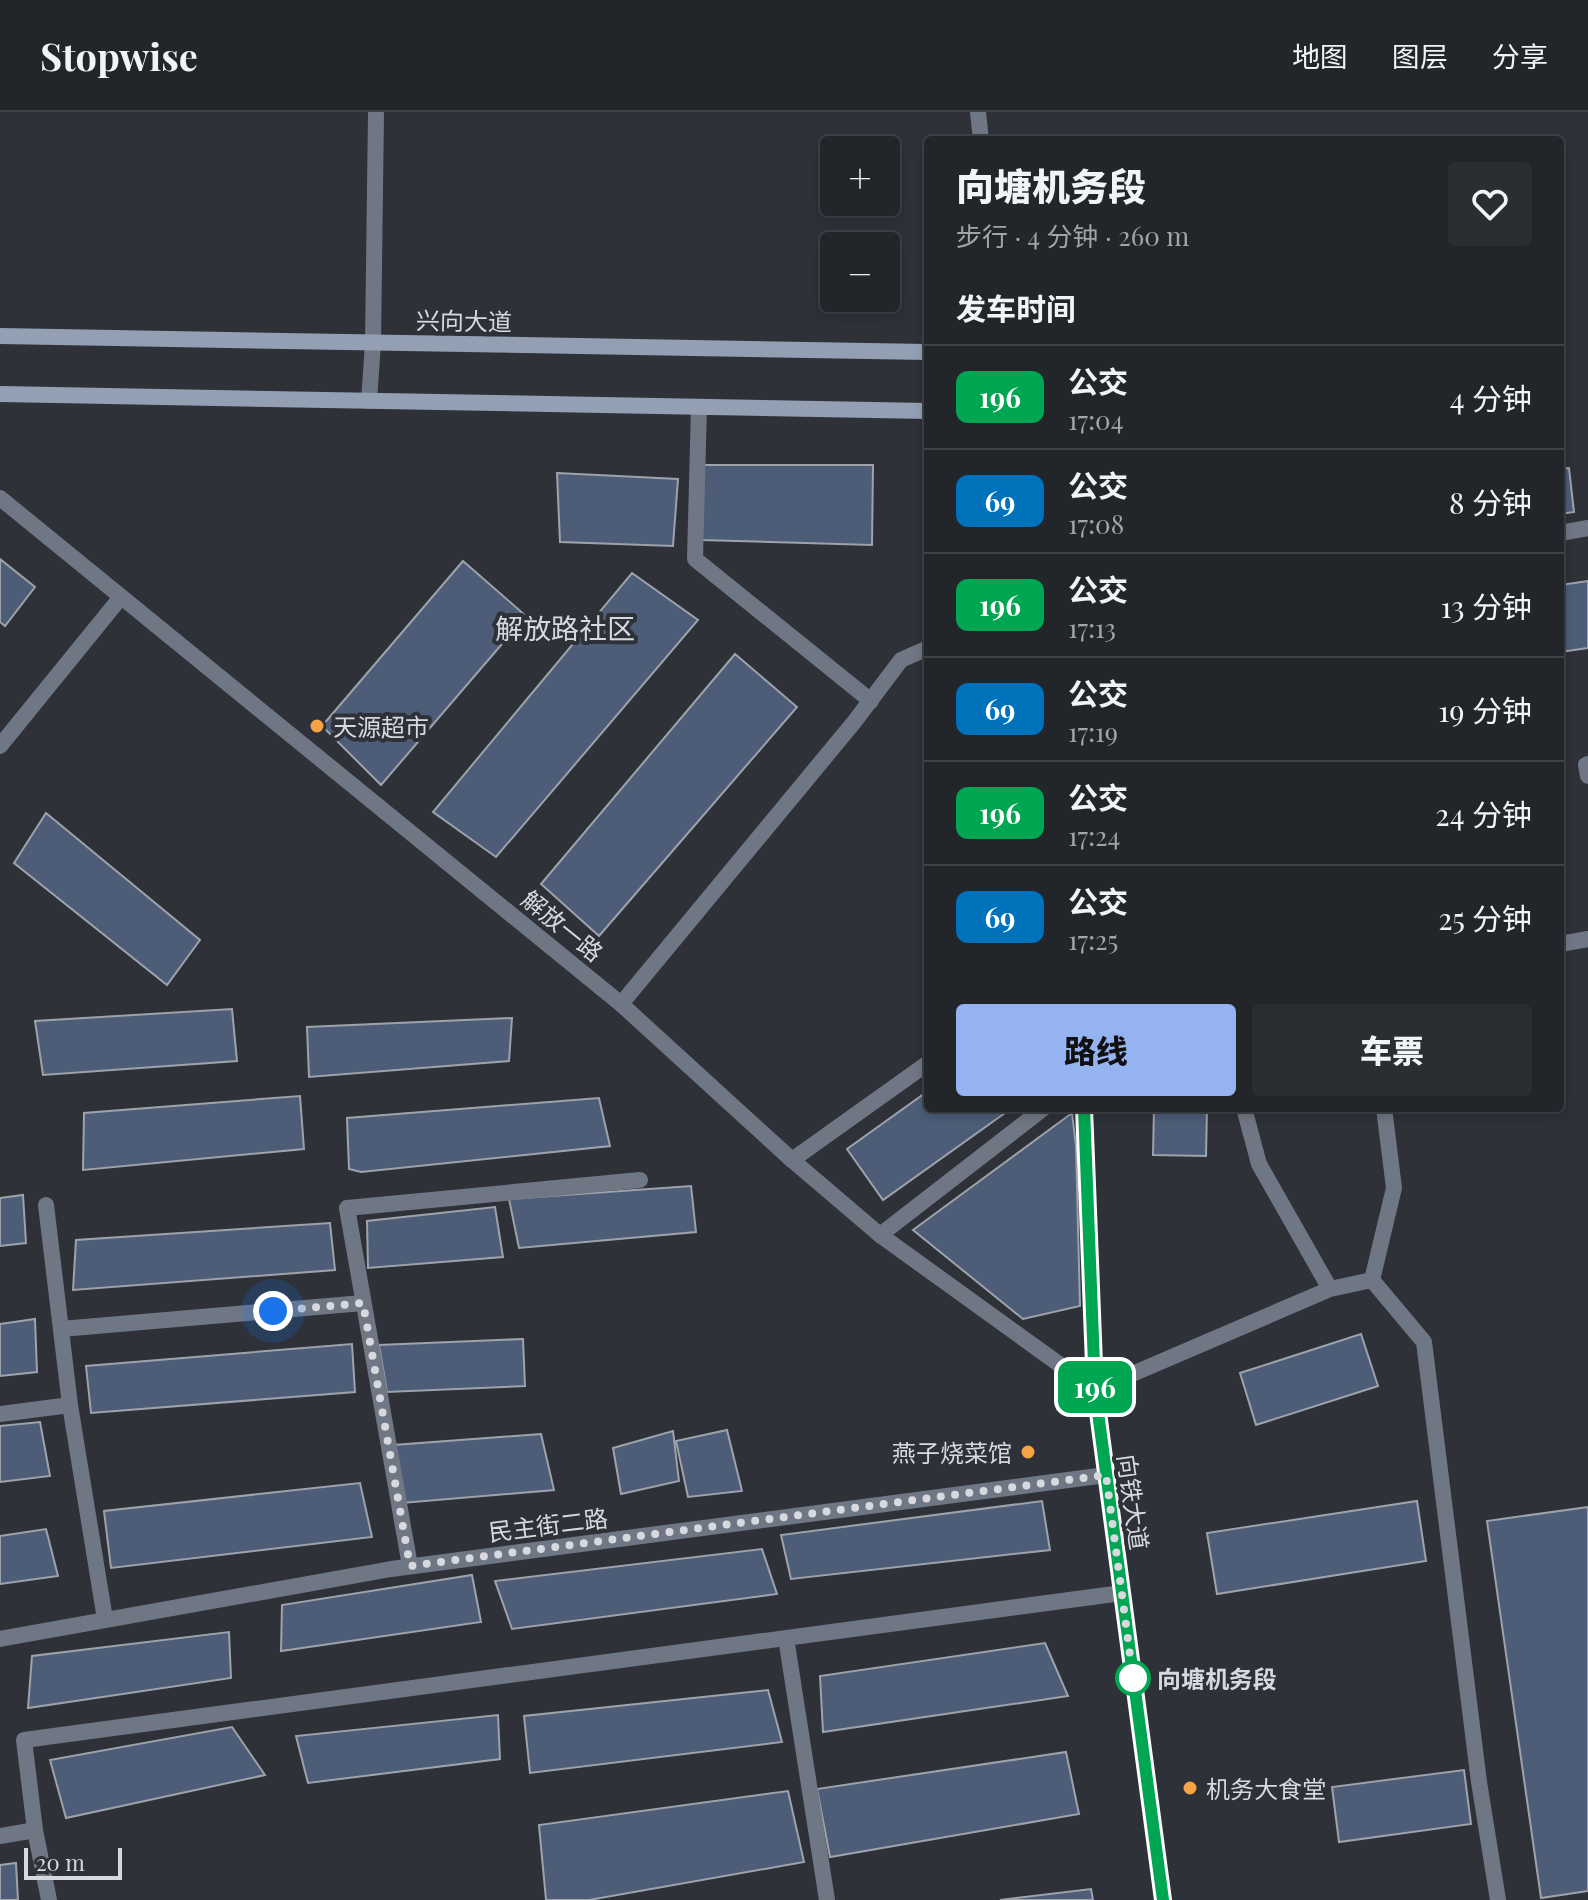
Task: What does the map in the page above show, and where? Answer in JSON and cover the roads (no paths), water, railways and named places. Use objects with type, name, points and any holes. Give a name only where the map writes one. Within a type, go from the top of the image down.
[{"type":"street","points":[[369,401],[373,343],[376,112]]},
{"type":"street","points":[[978,112],[981,136]]},
{"type":"street","name":"兴向大道","points":[[0,336],[924,352]]},
{"type":"street","points":[[0,394],[924,411]]},
{"type":"street","points":[[699,407],[695,559],[871,701]]},
{"type":"street","name":"解放一路","points":[[0,498],[621,1004],[792,1160],[880,1235],[1095,1390]]},
{"type":"street","points":[[1564,532],[1588,528]]},
{"type":"street","points":[[0,746],[121,597]]},
{"type":"street","points":[[621,1004],[871,701],[901,660],[924,650]]},
{"type":"street","points":[[1588,764],[1588,776]]},
{"type":"street","points":[[1564,943],[1588,939]]},
{"type":"street","points":[[792,1160],[924,1066]]},
{"type":"street","points":[[880,1235],[1039,1112]]},
{"type":"street","name":"向铁大道","points":[[1084,1112],[1095,1390],[1163,1900]]},
{"type":"street","points":[[1245,1112],[1259,1164],[1330,1289]]},
{"type":"street","points":[[1372,1280],[1394,1188],[1384,1112]]},
{"type":"street","points":[[410,1566],[347,1208],[640,1180]]},
{"type":"street","points":[[46,1205],[70,1405],[105,1619]]},
{"type":"street","points":[[1095,1390],[1330,1289],[1372,1280]]},
{"type":"street","points":[[1372,1280],[1424,1342],[1479,1782],[1498,1900]]},
{"type":"street","points":[[61,1329],[363,1303]]},
{"type":"street","points":[[0,1414],[70,1405]]},
{"type":"street","name":"民主街二路","points":[[0,1639],[410,1566],[1106,1475]]},
{"type":"street","points":[[49,1900],[35,1830],[24,1740],[1122,1593]]},
{"type":"street","points":[[786,1638],[827,1900]]},
{"type":"street","points":[[0,1836],[35,1830]]},
{"type":"place","name":"天源超市","points":[[317,726]]},
{"type":"place","name":"燕子烧菜馆","points":[[1028,1452]]},
{"type":"place","name":"向塘机务段","points":[[1133,1678]]},
{"type":"place","name":"机务大食堂","points":[[1190,1788]]},
{"type":"district","name":"解放路社区","points":[[565,627]]}]
